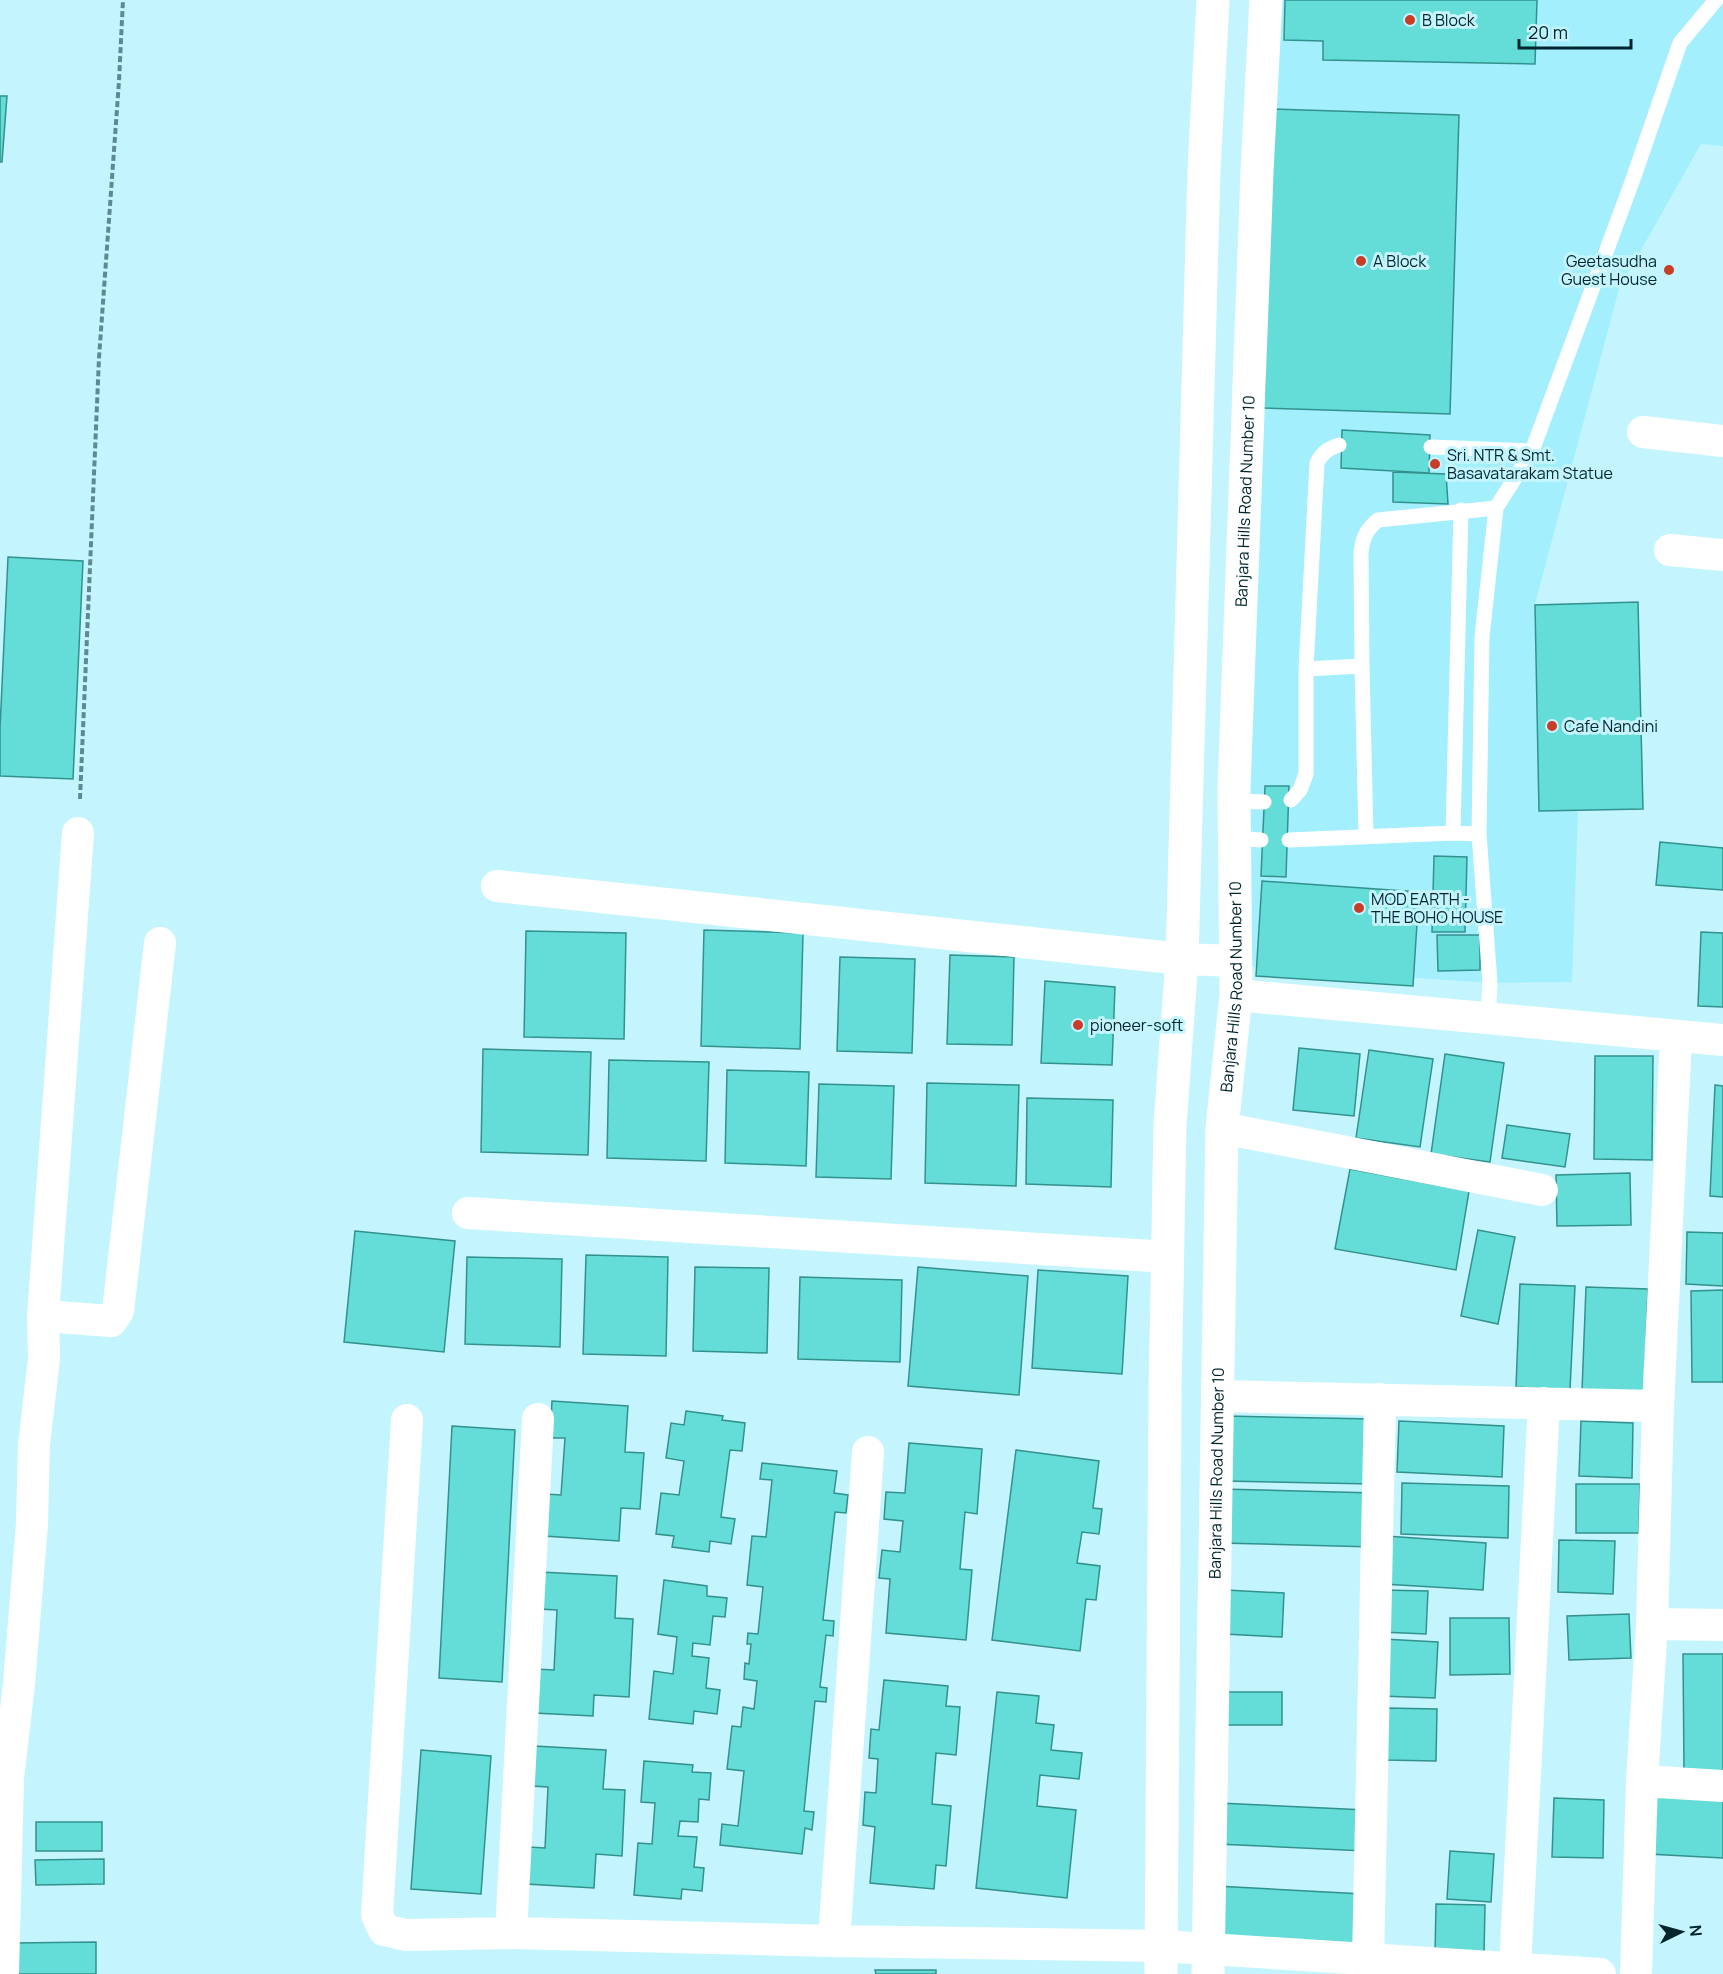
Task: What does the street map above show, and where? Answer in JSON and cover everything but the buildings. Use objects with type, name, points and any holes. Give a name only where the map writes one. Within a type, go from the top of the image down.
[{"type":"main road","points":[[1161,1960],[1165,1407],[1170,1125],[1182,959],[1204,170],[1213,0]]},
{"type":"main road","name":"Banjara Hills Road Number 10","points":[[1208,1961],[1222,1128],[1236,995],[1235,961],[1248,839],[1257,172],[1266,0]]},
{"type":"street","points":[[1644,432],[1723,441]]},
{"type":"street","points":[[1670,550],[1723,555]]},
{"type":"street","points":[[3,1974],[8,1778],[19,1684],[32,1524],[34,1444],[44,1359],[43,1316],[78,833]]},
{"type":"street","points":[[497,886],[1182,959],[1235,961]]},
{"type":"street","points":[[43,1316],[111,1321],[118,1311],[160,943]]},
{"type":"street","points":[[1236,995],[1723,1040]]},
{"type":"street","points":[[1636,1974],[1642,1782],[1652,1624],[1658,1406],[1676,1037]]},
{"type":"street","points":[[1222,1128],[1542,1190]]},
{"type":"street","points":[[468,1213],[1168,1257]]},
{"type":"street","points":[[1218,1396],[1658,1406]]},
{"type":"street","points":[[1368,1959],[1380,1399]]},
{"type":"street","points":[[1515,1968],[1544,1403]]},
{"type":"street","points":[[512,1933],[538,1419]]},
{"type":"street","points":[[408,1420],[377,1915],[384,1930],[406,1935],[512,1933],[834,1941],[1161,1960],[1368,1959],[1600,1974]]},
{"type":"street","points":[[834,1941],[868,1452]]},
{"type":"street","points":[[1652,1624],[1723,1625]]},
{"type":"street","points":[[1642,1782],[1723,1786]]},
{"type":"lane","points":[[1488,1018],[1490,983],[1479,834],[1482,637],[1496,508],[1532,451],[1632,182],[1680,44],[1716,0]]},
{"type":"lane","points":[[1291,800],[1300,790],[1306,774],[1306,669],[1317,463],[1328,449],[1339,445]]},
{"type":"lane","points":[[1431,447],[1532,451]]},
{"type":"lane","points":[[1366,836],[1361,552],[1364,534],[1378,520],[1496,508]]},
{"type":"lane","points":[[1453,833],[1461,510]]},
{"type":"lane","points":[[1306,669],[1362,666]]},
{"type":"lane","points":[[1289,840],[1453,833],[1479,834]]},
{"type":"path","points":[[78,833],[99,358],[123,0]]},
{"type":"shaded area","points":[[1276,0],[1723,0],[1723,146],[1701,144],[1619,289],[1535,604],[1638,602],[1643,809],[1578,810],[1572,982],[1490,983],[1245,966],[1262,117]]},
{"type":"place","name":"B Block","points":[[1410,20]]},
{"type":"place","name":"A Block","points":[[1361,261]]},
{"type":"place","name":"Geetasudha Guest House","points":[[1669,270]]},
{"type":"place","name":"Sri. NTR & Smt. Basavatarakam Statue","points":[[1435,464]]},
{"type":"place","name":"Cafe Nandini","points":[[1552,726]]},
{"type":"place","name":"MOD EARTH - THE BOHO HOUSE","points":[[1359,908]]},
{"type":"place","name":"pioneer-soft","points":[[1078,1025]]}]
